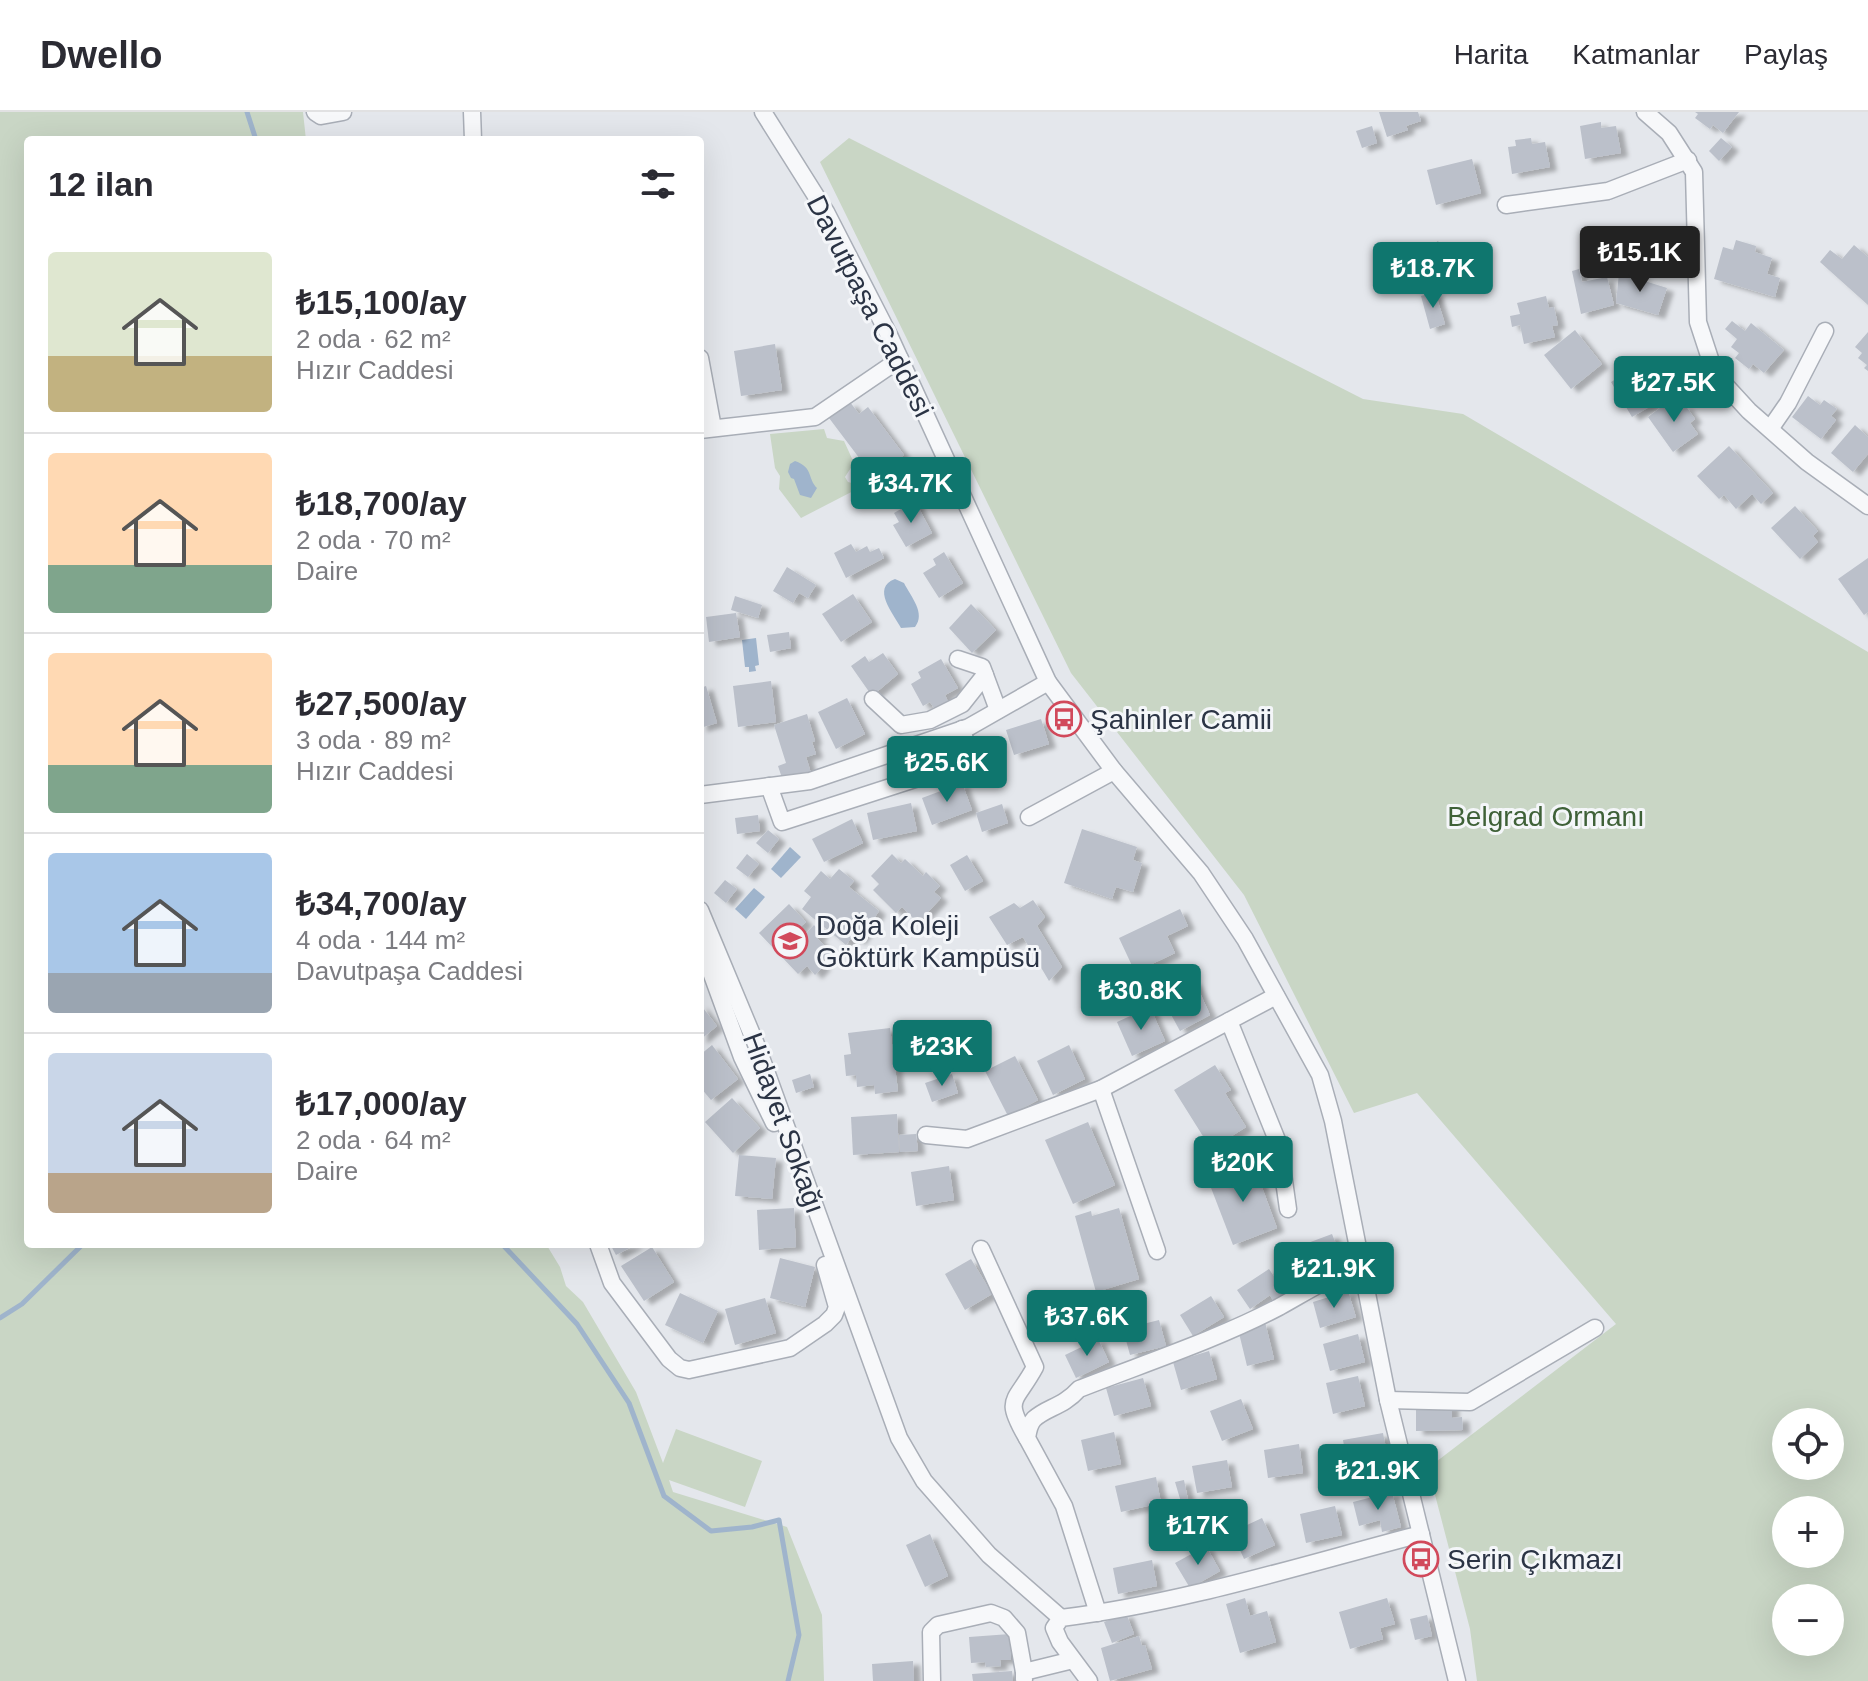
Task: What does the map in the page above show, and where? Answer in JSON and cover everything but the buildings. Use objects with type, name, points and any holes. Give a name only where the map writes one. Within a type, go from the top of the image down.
[{"type":"street","points":[[315,112],[321,116],[343,112]]},
{"type":"street","points":[[472,112],[473,136]]},
{"type":"street","name":"Davutpaşa Caddesi","points":[[763,112],[826,212],[900,359],[1048,682],[1114,771],[1201,873],[1245,939],[1320,1075],[1328,1100],[1388,1400],[1457,1681]]},
{"type":"street","points":[[1645,112],[1669,133],[1688,160],[1696,182],[1698,322],[1715,374],[1749,411],[1807,462],[1868,506]]},
{"type":"street","points":[[1506,205],[1608,191],[1688,160]]},
{"type":"street","points":[[1770,429],[1788,403],[1825,331]]},
{"type":"street","points":[[704,405],[706,429],[815,417],[900,359]]},
{"type":"street","points":[[958,659],[982,667],[998,710]]},
{"type":"street","points":[[873,699],[901,725],[930,720],[962,704],[985,675]]},
{"type":"street","points":[[704,794],[810,781],[962,729],[1048,682]]},
{"type":"street","points":[[769,786],[782,822],[971,761],[962,729]]},
{"type":"street","points":[[1029,817],[1114,771]]},
{"type":"street","name":"Hidayet Sokağı","points":[[704,920],[758,1049],[899,1438],[924,1481],[989,1555],[1061,1618]]},
{"type":"street","points":[[599,1248],[612,1283],[669,1359],[680,1368],[689,1370],[790,1348],[825,1324],[837,1307],[790,1161],[742,1057],[704,953]]},
{"type":"street","points":[[926,1135],[967,1139],[1101,1089],[1276,996]]},
{"type":"street","points":[[1229,1021],[1279,1145],[1288,1209]]},
{"type":"street","points":[[1101,1089],[1157,1251]]},
{"type":"street","points":[[981,1249],[1035,1367],[1014,1399],[1013,1413],[1064,1506],[1098,1613]]},
{"type":"street","points":[[1027,1438],[1034,1419],[1069,1401],[1079,1389],[1266,1313],[1311,1287],[1361,1264]]},
{"type":"street","points":[[1388,1400],[1470,1402],[1595,1328]]},
{"type":"street","points":[[1089,1681],[1054,1628],[1061,1618],[1182,1596],[1421,1534]]},
{"type":"street","points":[[932,1681],[931,1632],[938,1625],[991,1613],[1004,1618],[1017,1633],[1024,1677],[1073,1660]]},
{"type":"green space","points":[[0,112],[303,112],[306,136],[24,136],[24,1248],[548,1248],[560,1267],[566,1286],[583,1302],[636,1392],[663,1463],[676,1429],[762,1461],[745,1507],[669,1480],[673,1492],[787,1527],[822,1615],[824,1681],[0,1681]]},
{"type":"green space","name":"Belgrad Ormanı","points":[[849,138],[1363,399],[1463,414],[1868,652],[1868,1681],[1477,1681],[1470,1629],[1428,1468],[1616,1324],[1417,1093],[1354,1113],[1244,895],[1071,673],[820,162]]},
{"type":"green space","points":[[824,429],[827,438],[844,441],[854,463],[845,477],[848,482],[863,486],[801,518],[779,489],[780,476],[775,468],[770,434]]},
{"type":"water","points":[[795,461],[808,470],[817,488],[811,498],[800,495],[788,472],[790,464]]},
{"type":"water","points":[[895,579],[904,583],[916,605],[919,616],[915,627],[901,628],[886,601],[885,588]]},
{"type":"water","points":[[756,638],[759,665],[755,666],[756,671],[749,672],[749,667],[745,667],[742,640]]},
{"type":"water","points":[[790,847],[801,857],[781,878],[771,869]]},
{"type":"water","points":[[754,888],[765,897],[746,919],[735,909]]},
{"type":"waterway","points":[[247,112],[255,136]]},
{"type":"waterway","points":[[0,1318],[22,1304],[79,1248]]},
{"type":"waterway","points":[[506,1248],[577,1324],[629,1403],[664,1496],[711,1531],[752,1527],[779,1520],[799,1635],[788,1681]]},
{"type":"place","name":"Şahinler Camii","points":[[1064,719]]},
{"type":"place","name":"Doğa Koleji Göktürk Kampüsü","points":[[790,941]]},
{"type":"place","name":"Serin Çıkmazı","points":[[1421,1559]]}]
